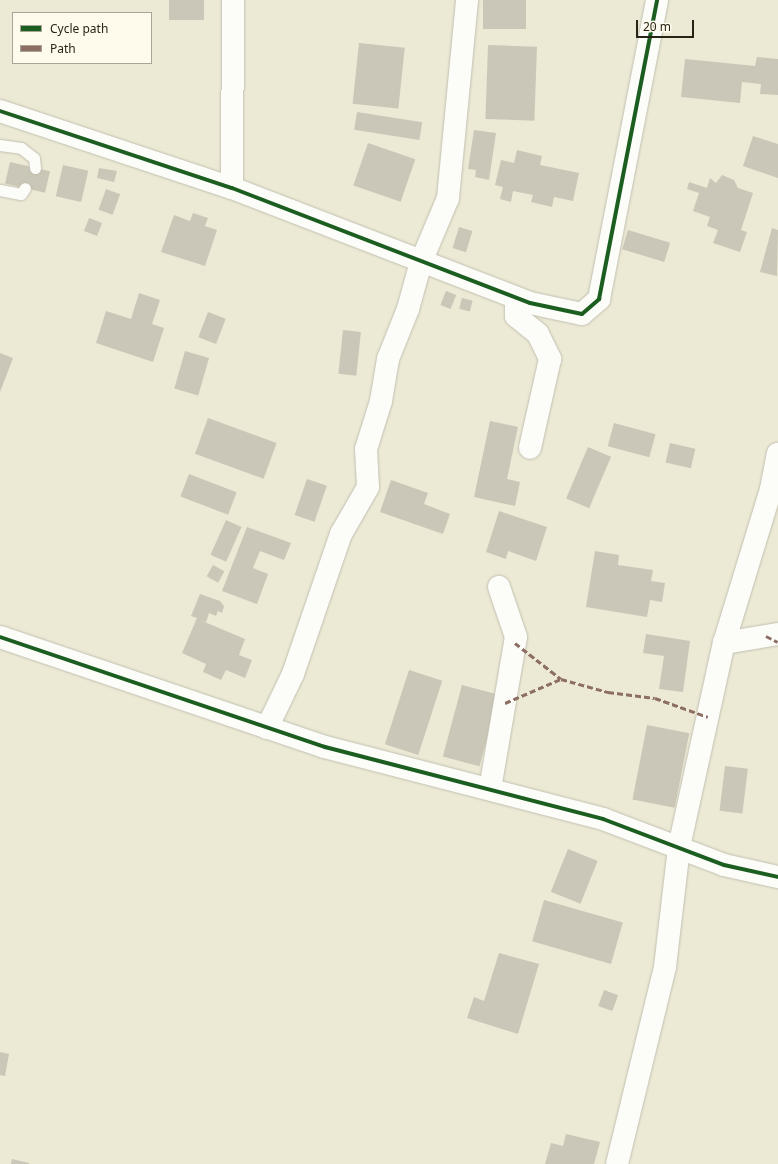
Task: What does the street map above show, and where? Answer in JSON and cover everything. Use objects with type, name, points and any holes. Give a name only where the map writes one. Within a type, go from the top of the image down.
[{"type":"street","points":[[232,188],[233,0]]},
{"type":"street","points":[[268,728],[293,674],[341,534],[368,487],[366,449],[380,401],[388,358],[408,309],[421,262],[448,198],[467,0]]},
{"type":"street","points":[[0,111],[232,188],[516,298],[582,314],[599,299],[657,0]]},
{"type":"street","points":[[516,298],[516,316],[538,334],[550,359],[530,448]]},
{"type":"street","points":[[617,1164],[665,967],[679,847],[724,643],[772,489],[778,454]]},
{"type":"street","points":[[490,789],[516,637],[499,587]]},
{"type":"street","points":[[724,643],[778,634]]},
{"type":"street","points":[[0,637],[325,747],[602,819],[724,865],[778,877]]},
{"type":"lane","points":[[0,144],[21,148],[34,158],[35,168]]},
{"type":"lane","points":[[0,190],[21,194],[25,188]]},
{"type":"building","points":[[169,0],[204,0],[204,20],[169,20]]},
{"type":"building","points":[[483,0],[526,0],[526,29],[483,29]]},
{"type":"building","points":[[359,43],[405,48],[398,108],[353,104]]},
{"type":"building","points":[[488,45],[537,47],[534,121],[485,119]]},
{"type":"building","points":[[757,57],[778,59],[778,95],[760,94],[761,84],[742,82],[740,103],[681,97],[685,59],[755,66]]},
{"type":"building","points":[[357,112],[422,122],[419,140],[354,130]]},
{"type":"building","points":[[474,130],[496,133],[489,180],[475,177],[476,170],[468,169]]},
{"type":"building","points":[[753,136],[778,144],[778,178],[743,166]]},
{"type":"building","points":[[368,143],[415,159],[401,202],[353,186]]},
{"type":"building","points":[[517,150],[542,156],[540,165],[579,173],[573,201],[554,197],[552,207],[531,202],[533,195],[513,191],[511,202],[500,199],[503,187],[495,185],[501,160],[514,163]]},
{"type":"building","points":[[10,162],[50,171],[45,193],[5,183]]},
{"type":"building","points":[[63,165],[88,171],[81,202],[56,196]]},
{"type":"building","points":[[99,168],[117,171],[114,182],[97,178]]},
{"type":"building","points":[[722,175],[734,180],[738,188],[753,193],[741,230],[747,232],[740,252],[713,243],[718,230],[707,226],[710,217],[693,211],[699,193],[687,189],[689,182],[707,188],[710,178],[716,183]]},
{"type":"building","points":[[106,189],[120,194],[113,215],[98,210]]},
{"type":"building","points":[[193,213],[208,218],[205,226],[217,230],[205,266],[161,252],[174,215],[190,221]]},
{"type":"building","points":[[89,218],[102,223],[97,236],[84,231]]},
{"type":"building","points":[[459,227],[472,231],[466,252],[453,248]]},
{"type":"building","points":[[772,228],[778,230],[777,276],[760,272]]},
{"type":"building","points":[[628,230],[670,243],[664,262],[622,249]]},
{"type":"building","points":[[446,291],[456,295],[451,309],[440,305]]},
{"type":"building","points":[[139,293],[160,300],[152,324],[164,328],[153,362],[96,343],[106,311],[131,319]]},
{"type":"building","points":[[462,298],[473,301],[470,311],[459,309]]},
{"type":"building","points":[[208,312],[226,319],[216,344],[198,337]]},
{"type":"building","points":[[343,330],[361,332],[356,376],[338,374]]},
{"type":"building","points":[[185,351],[209,358],[198,395],[174,388]]},
{"type":"building","points":[[0,353],[13,358],[0,392]]},
{"type":"building","points":[[208,418],[277,443],[264,479],[195,454]]},
{"type":"building","points":[[490,421],[518,427],[507,479],[520,482],[515,506],[474,497]]},
{"type":"building","points":[[614,423],[656,434],[649,457],[608,446]]},
{"type":"building","points":[[670,443],[695,449],[691,468],[666,462]]},
{"type":"building","points":[[588,447],[611,457],[589,508],[566,499]]},
{"type":"building","points":[[189,474],[237,492],[228,515],[180,496]]},
{"type":"building","points":[[307,479],[327,486],[314,522],[295,515]]},
{"type":"building","points":[[391,480],[428,493],[424,504],[450,514],[443,534],[380,512]]},
{"type":"building","points":[[499,511],[547,527],[536,561],[508,551],[506,559],[486,552]]},
{"type":"building","points":[[226,520],[242,527],[226,562],[211,555]]},
{"type":"building","points":[[247,527],[291,543],[284,560],[260,551],[253,568],[268,574],[257,604],[222,591]]},
{"type":"building","points":[[595,551],[619,555],[618,565],[653,570],[651,581],[665,583],[662,602],[650,600],[647,617],[586,607]]},
{"type":"building","points":[[213,565],[224,571],[218,583],[207,576]]},
{"type":"building","points":[[200,594],[220,601],[224,606],[222,613],[218,611],[216,616],[209,613],[206,622],[200,620],[245,639],[239,655],[252,660],[245,678],[226,670],[221,680],[203,672],[206,664],[182,653],[197,618],[191,616]]},
{"type":"building","points":[[646,634],[690,641],[683,692],[659,689],[664,656],[643,653]]},
{"type":"building","points":[[409,670],[442,681],[418,755],[385,744]]},
{"type":"building","points":[[462,685],[499,695],[480,766],[443,756]]},
{"type":"building","points":[[647,725],[689,733],[675,808],[632,800]]},
{"type":"building","points":[[725,766],[748,769],[742,813],[720,811]]},
{"type":"building","points":[[568,849],[598,861],[580,904],[551,892]]},
{"type":"building","points":[[544,900],[623,923],[611,964],[532,941]]},
{"type":"building","points":[[499,953],[539,964],[518,1034],[467,1018],[474,997],[484,1001]]},
{"type":"building","points":[[604,990],[618,995],[612,1011],[598,1006]]},
{"type":"building","points":[[0,1052],[9,1054],[5,1076],[0,1075]]},
{"type":"building","points":[[566,1134],[600,1142],[594,1164],[545,1164],[551,1143],[563,1146]]},
{"type":"building","points":[[12,1159],[29,1163],[29,1164],[11,1164]]},
{"type":"marked path","points":[[766,636],[778,642]]},
{"type":"marked path","points":[[515,643],[561,679],[608,692],[655,698],[708,717]]},
{"type":"marked path","points":[[505,703],[561,679]]},
{"type":"cycle path","points":[[0,111],[232,188],[530,303],[582,314],[599,299],[657,0]]},
{"type":"cycle path","points":[[0,637],[325,747],[603,819],[724,865],[778,877]]}]
